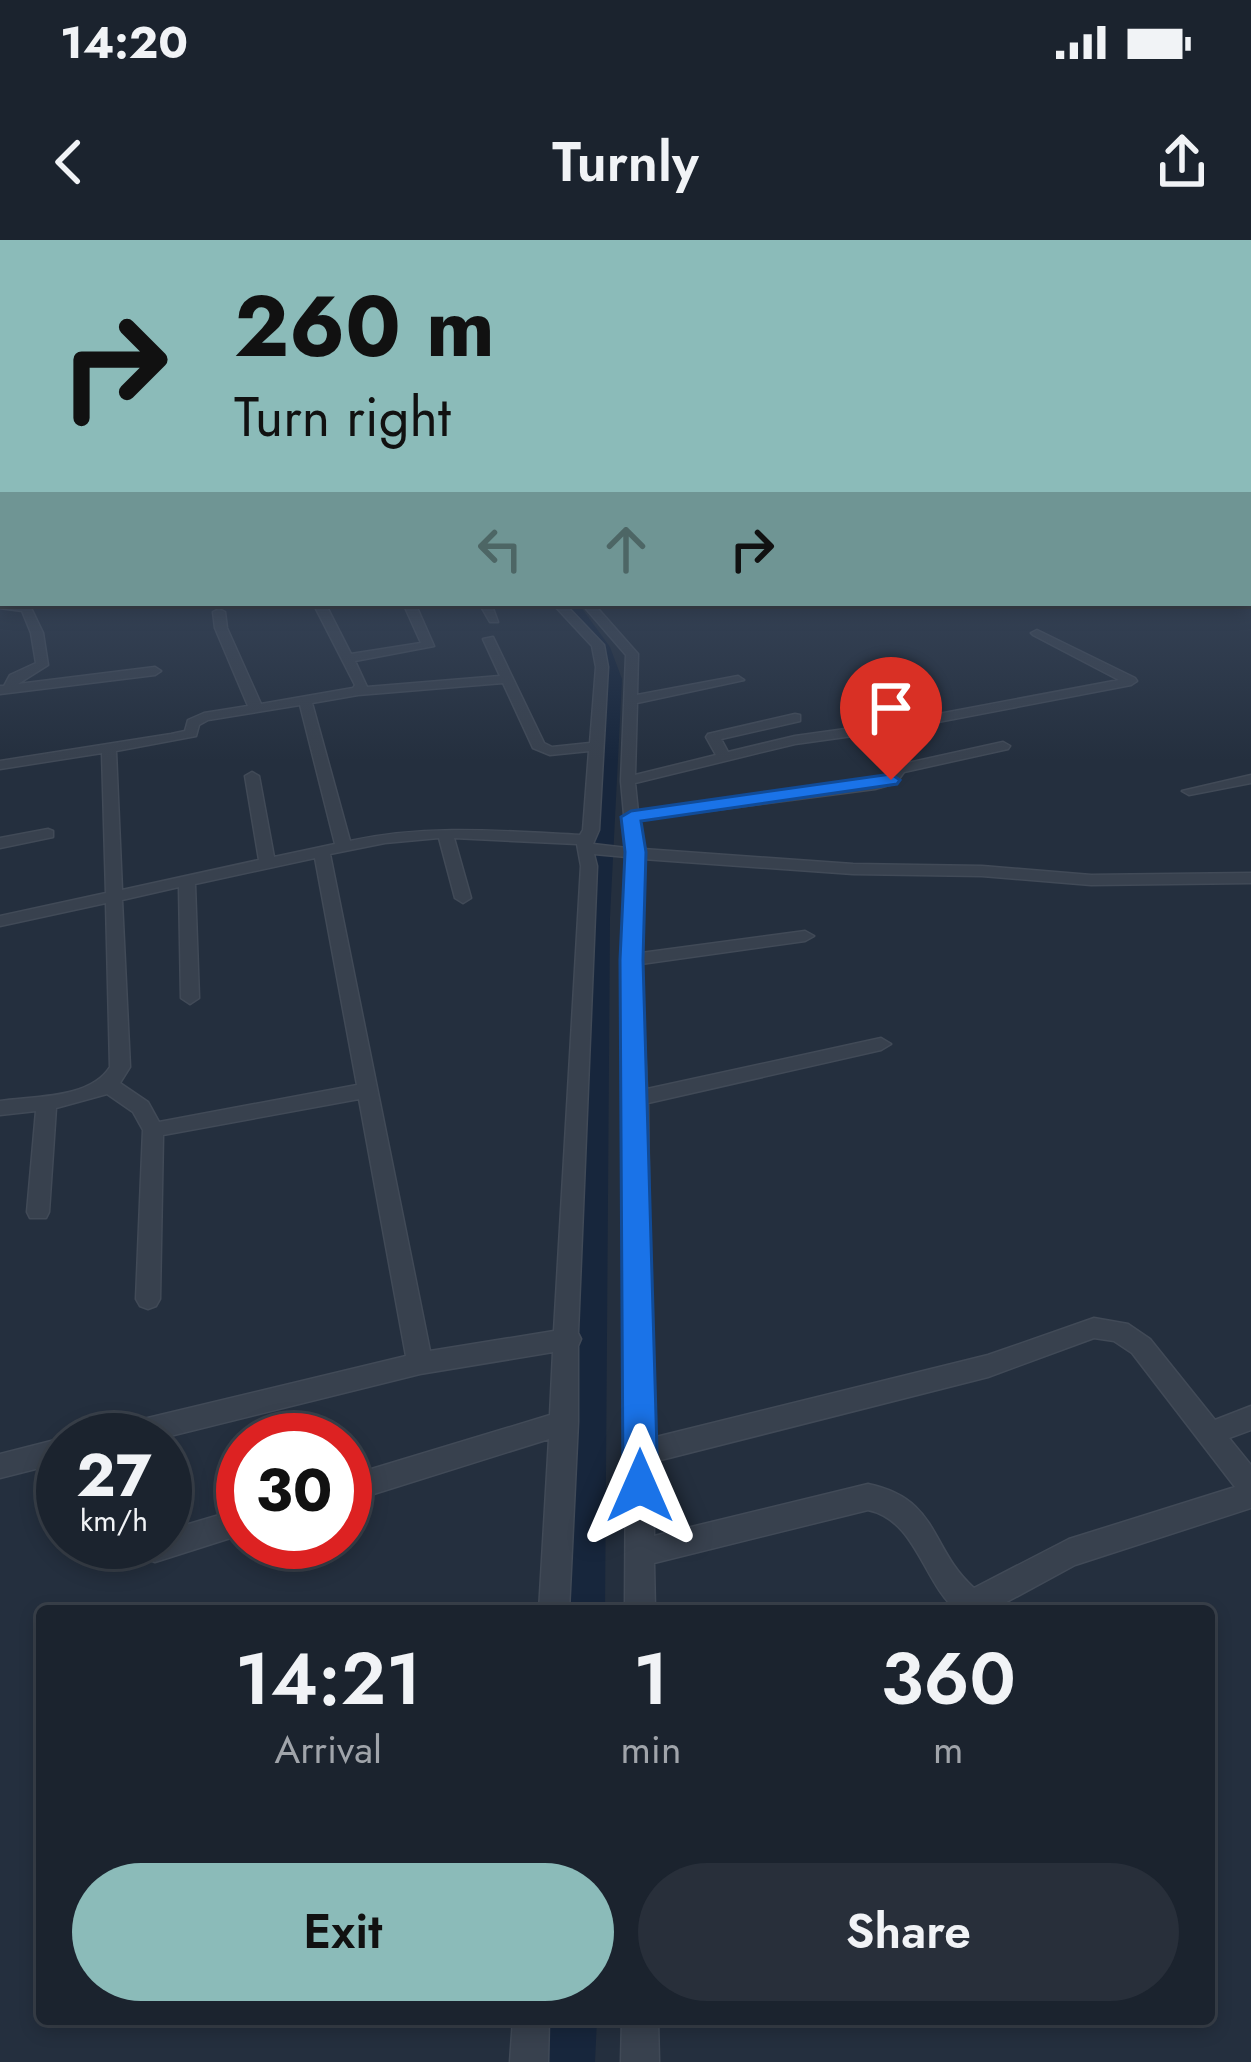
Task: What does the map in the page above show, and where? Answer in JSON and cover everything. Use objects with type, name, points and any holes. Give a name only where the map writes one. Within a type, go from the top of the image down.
[{"type":"street","points":[[5,690],[14,678],[42,665],[37,632],[26,608],[9,606]]},
{"type":"street","points":[[321,606],[361,685],[358,692]]},
{"type":"street","points":[[348,658],[428,646],[410,606]]},
{"type":"street","points":[[487,606],[494,620]]},
{"type":"street","points":[[554,1605],[569,1339],[578,1024],[602,672],[598,645],[561,606]]},
{"type":"street","points":[[590,606],[632,654],[628,781],[637,1098],[640,1605]]},
{"type":"street","points":[[219,612],[221,628],[256,708]]},
{"type":"street","points":[[628,781],[723,755],[1131,681],[1036,633]]},
{"type":"street","points":[[489,639],[542,749],[596,746]]},
{"type":"street","points":[[5,690],[155,671]]},
{"type":"street","points":[[0,765],[184,736],[196,719],[256,708],[358,692],[508,679]]},
{"type":"street","points":[[630,700],[738,680]]},
{"type":"street","points":[[304,700],[420,1363]]},
{"type":"street","points":[[723,755],[712,737],[795,718]]},
{"type":"street","points":[[631,817],[875,785],[891,780],[899,769],[1003,746]]},
{"type":"street","points":[[110,747],[120,1067],[110,1086]]},
{"type":"street","points":[[252,776],[267,863]]},
{"type":"street","points":[[1189,791],[1251,779]]},
{"type":"street","points":[[445,833],[463,898]]},
{"type":"street","points":[[0,921],[333,849],[445,833],[853,869],[964,870],[1091,880],[1251,878]]},
{"type":"street","points":[[0,843],[48,834]]},
{"type":"street","points":[[187,882],[190,998]]},
{"type":"street","points":[[632,960],[805,936]]},
{"type":"street","points":[[637,1098],[881,1044]]},
{"type":"street","points":[[0,1108],[110,1086],[141,1107],[153,1130],[148,1299]]},
{"type":"street","points":[[153,1130],[369,1090]]},
{"type":"street","points":[[38,1212],[47,1100]]},
{"type":"street","points":[[640,1453],[988,1366],[1094,1328],[1119,1331],[1141,1346],[1251,1486]]},
{"type":"street","points":[[192,1419],[420,1363],[569,1339]]},
{"type":"street","points":[[1210,1432],[1251,1418]]},
{"type":"street","points":[[372,1482],[565,1422]]},
{"type":"street","points":[[0,1466],[36,1457]]},
{"type":"street","points":[[640,1553],[868,1497],[885,1498],[910,1517],[954,1594],[973,1605],[1069,1552],[1251,1496]]},
{"type":"street","points":[[529,2062],[531,2025]]},
{"type":"street","points":[[640,2025],[640,2062]]},
{"type":"waterway","points":[[572,606],[597,638],[614,679],[599,917],[586,1605]]},
{"type":"waterway","points":[[571,2062],[573,2025]]},
{"type":"route","points":[[640,1486],[631,817],[891,780]]}]
